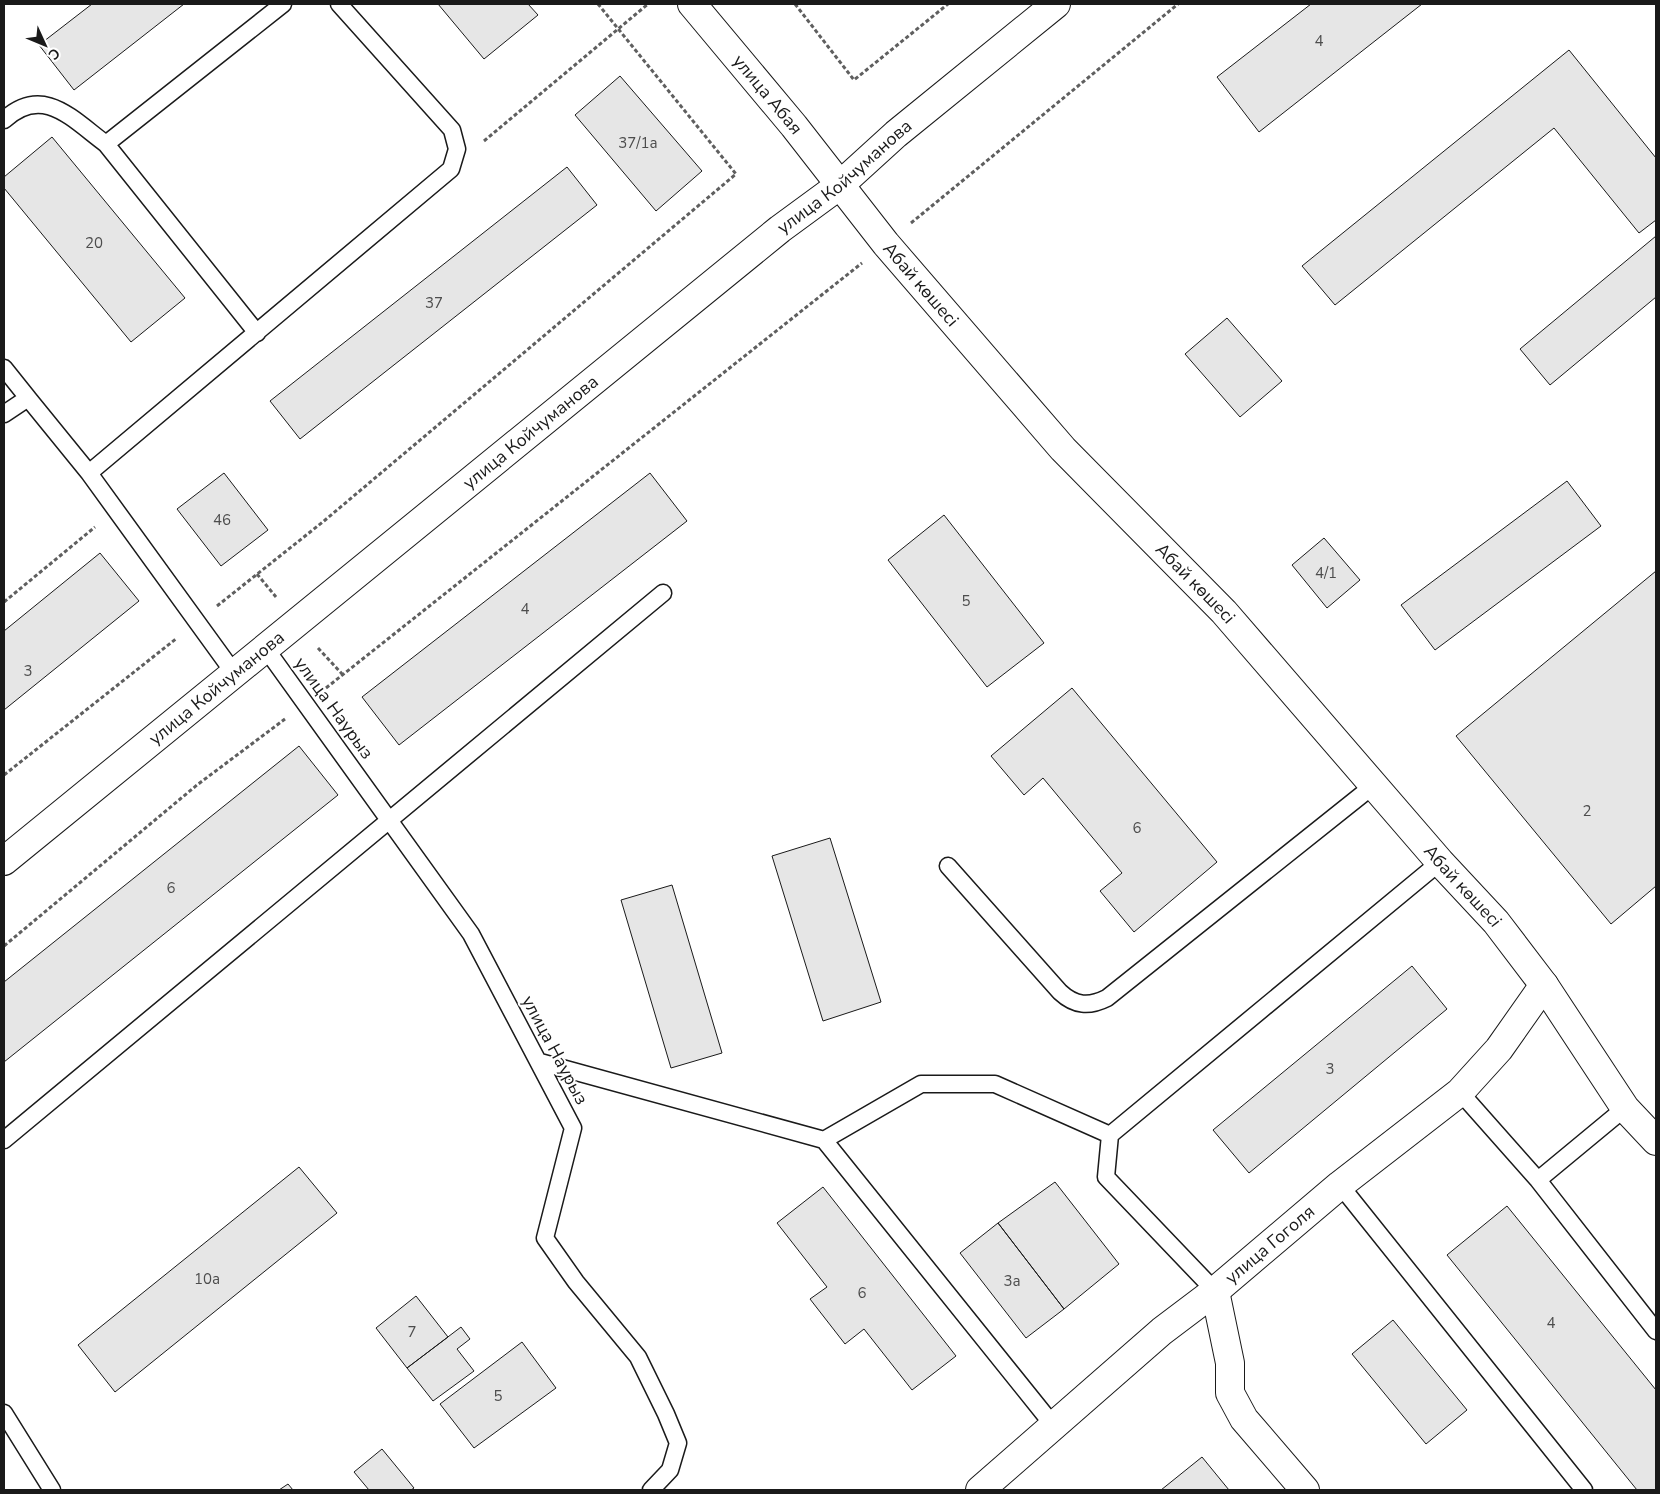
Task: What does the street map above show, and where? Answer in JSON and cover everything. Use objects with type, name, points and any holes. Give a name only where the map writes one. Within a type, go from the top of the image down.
[{"type":"street","name":"улица Абая","points":[[692,4],[840,185]]},
{"type":"street","name":"улица Койчуманова","points":[[4,861],[780,229],[840,185],[896,134],[1056,4]]},
{"type":"street","name":"Абай көшесі","points":[[840,185],[886,244],[1063,450],[1224,612],[1440,862],[1496,922],[1544,985],[1625,1108],[1656,1141]]},
{"type":"street","name":"улица Гоголя","points":[[980,1490],[1162,1331],[1215,1291],[1340,1185],[1460,1092],[1499,1048],[1544,985]]},
{"type":"street","points":[[1215,1291],[1230,1363],[1230,1393],[1244,1419],[1304,1490]]},
{"type":"lane","points":[[106,144],[283,4]]},
{"type":"lane","points":[[89,472],[451,169],[457,149],[452,130],[339,4]]},
{"type":"lane","points":[[4,120],[14,111],[37,103],[57,108],[106,144],[256,334]]},
{"type":"lane","points":[[4,368],[89,472],[234,673]]},
{"type":"lane","points":[[4,414],[28,398]]},
{"type":"lane","points":[[4,1140],[391,821],[663,593]]},
{"type":"lane","name":"улица Наурыз","points":[[266,649],[471,934],[540,1062],[573,1128],[545,1238],[576,1282],[638,1357],[678,1443],[670,1470],[651,1490]]},
{"type":"lane","points":[[948,866],[1060,992],[1070,1001],[1081,1004],[1096,1003],[1108,998],[1374,785]]},
{"type":"lane","points":[[1215,1291],[1106,1177],[1110,1135],[1440,862]]},
{"type":"lane","points":[[540,1062],[824,1140],[1053,1425]]},
{"type":"lane","points":[[824,1140],[920,1084],[994,1084],[1110,1135]]},
{"type":"lane","points":[[1460,1092],[1538,1180],[1656,1330]]},
{"type":"lane","points":[[1538,1180],[1625,1108]]},
{"type":"lane","points":[[1340,1185],[1584,1490]]},
{"type":"lane","points":[[4,1413],[52,1490]]},
{"type":"path","points":[[4,775],[331,515],[736,174],[598,4]]},
{"type":"path","points":[[451,169],[648,4]]},
{"type":"path","points":[[795,4],[854,80],[948,4]]},
{"type":"path","points":[[4,946],[197,785],[305,704],[886,244],[946,192],[1178,4]]},
{"type":"path","points":[[4,602],[116,509]]},
{"type":"building","points":[[92,4],[184,4],[74,90],[39,45]]},
{"type":"building","points":[[438,4],[528,4],[538,15],[484,59]]},
{"type":"building","points":[[1311,4],[1422,4],[1259,132],[1217,77]]},
{"type":"building","points":[[1569,50],[1656,158],[1656,220],[1639,233],[1554,128],[1335,305],[1302,266]]},
{"type":"building","points":[[620,76],[702,171],[656,211],[575,115]]},
{"type":"building","points":[[52,137],[185,298],[131,342],[4,188],[4,177]]},
{"type":"building","points":[[567,167],[597,205],[300,439],[270,401]]},
{"type":"building","points":[[1656,236],[1656,297],[1550,385],[1520,349]]},
{"type":"building","points":[[1227,318],[1282,381],[1240,417],[1185,354]]},
{"type":"building","points":[[224,473],[268,530],[221,566],[177,509]]},
{"type":"building","points":[[650,473],[687,521],[399,745],[362,697]]},
{"type":"building","points":[[1567,481],[1601,526],[1435,650],[1401,605]]},
{"type":"building","points":[[944,515],[1044,643],[987,687],[888,560]]},
{"type":"building","points":[[1324,538],[1360,580],[1327,608],[1292,565]]},
{"type":"building","points":[[100,553],[139,601],[4,710],[4,631]]},
{"type":"building","points":[[1656,571],[1656,886],[1611,924],[1456,736]]},
{"type":"building","points":[[1072,688],[1217,862],[1134,932],[1100,891],[1122,873],[1043,778],[1024,795],[991,756]]},
{"type":"building","points":[[299,746],[338,795],[4,1062],[4,982]]},
{"type":"building","points":[[830,838],[881,1002],[823,1021],[772,856]]},
{"type":"building","points":[[672,885],[722,1053],[671,1068],[621,900]]},
{"type":"building","points":[[1412,966],[1447,1009],[1249,1173],[1213,1130]]},
{"type":"building","points":[[299,1167],[337,1213],[115,1392],[78,1345]]},
{"type":"building","points":[[1055,1182],[1119,1264],[1064,1309],[998,1223]]},
{"type":"building","points":[[823,1187],[956,1356],[912,1390],[864,1329],[845,1344],[810,1299],[827,1287],[777,1223]]},
{"type":"building","points":[[1507,1206],[1656,1390],[1656,1490],[1637,1490],[1447,1255]]},
{"type":"building","points":[[998,1223],[1064,1309],[1026,1338],[960,1253]]},
{"type":"building","points":[[416,1296],[448,1337],[407,1368],[376,1328]]},
{"type":"building","points":[[1393,1320],[1467,1410],[1426,1444],[1352,1354]]},
{"type":"building","points":[[461,1327],[470,1339],[457,1349],[474,1371],[433,1401],[407,1368]]},
{"type":"building","points":[[522,1342],[556,1388],[474,1448],[440,1404]]},
{"type":"building","points":[[382,1449],[414,1488],[411,1490],[369,1490],[354,1472]]},
{"type":"building","points":[[1202,1457],[1229,1490],[1161,1490]]},
{"type":"building","points":[[288,1484],[293,1490],[279,1490]]}]
